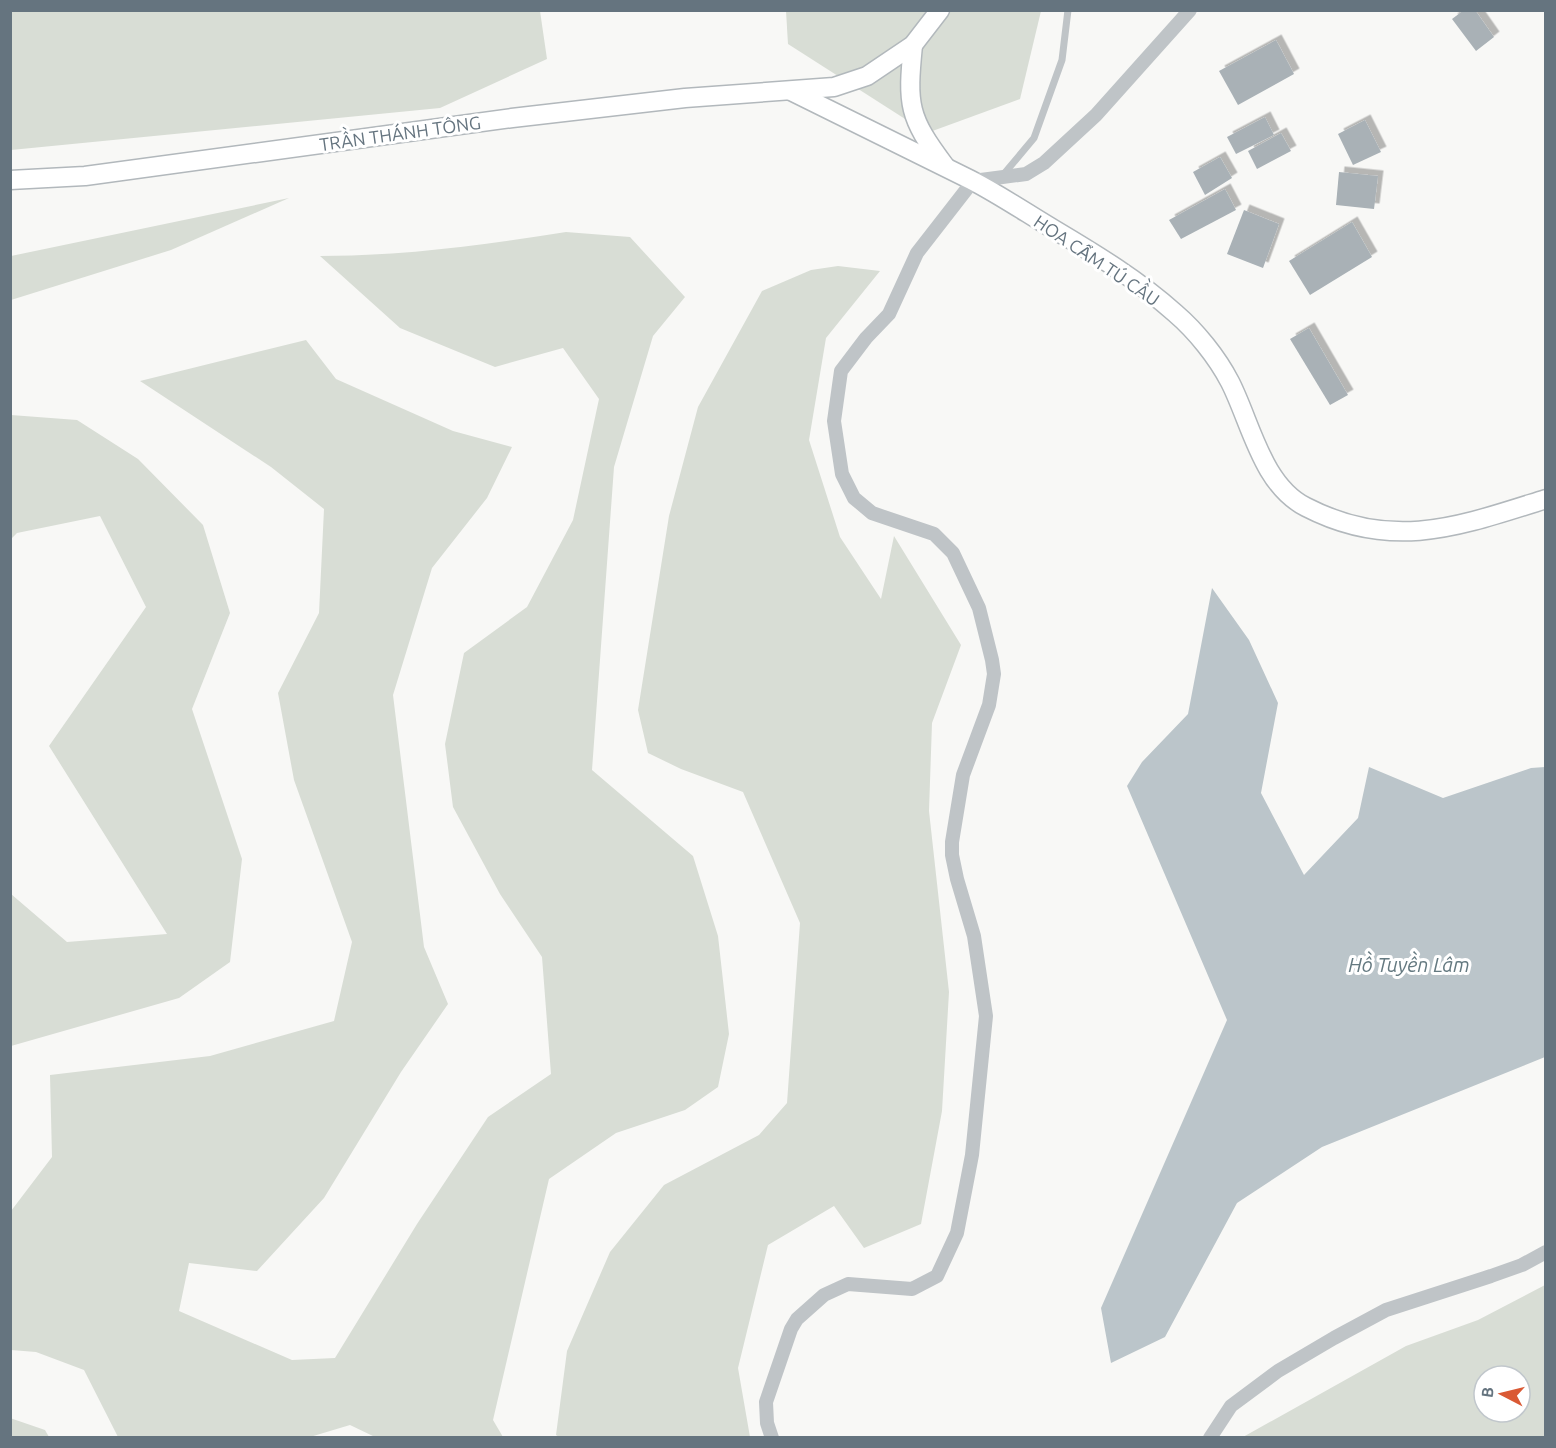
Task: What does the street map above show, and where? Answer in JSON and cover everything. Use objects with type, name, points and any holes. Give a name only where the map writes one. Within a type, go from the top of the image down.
[{"type":"street","name":"TRẦN THÁNH TÔNG","points":[[10,180],[85,176],[512,118],[685,98],[834,87],[867,76],[914,45],[940,10]]},
{"type":"street","points":[[772,1437],[767,1423],[766,1402],[791,1329],[797,1319],[825,1296],[848,1284],[912,1289],[937,1276],[957,1233],[972,1155],[986,1016],[974,936],[957,879],[952,842],[963,776],[989,705],[994,674],[992,660],[979,608],[953,553],[934,534],[872,513],[854,498],[842,474],[834,421],[841,371],[866,338],[889,314],[917,253],[972,181],[1026,174],[1044,163],[1096,115],[1190,10]]},
{"type":"street","name":"TRẦN THÁNH TÔNG","points":[[914,45],[909,85],[915,119],[922,136],[948,170]]},
{"type":"street","name":"TRẦN THÁNH TÔNG","points":[[790,91],[972,181]]},
{"type":"street","name":"HOA CẨM TÚ CẦU","points":[[972,181],[1103,259],[1176,314],[1206,346],[1229,380],[1276,481],[1303,506],[1336,521],[1375,531],[1424,532],[1476,521],[1545,499]]},
{"type":"street","points":[[1210,1437],[1231,1406],[1278,1371],[1334,1338],[1386,1310],[1502,1272],[1545,1252]]},
{"type":"lane","points":[[999,179],[1034,138],[1062,60],[1068,10]]},
{"type":"shaded area","points":[[11,10],[540,11],[547,59],[440,108],[11,150]]},
{"type":"shaded area","points":[[786,11],[1041,11],[1020,99],[927,133],[788,44]]},
{"type":"shaded area","points":[[289,198],[171,250],[11,300],[11,256]]},
{"type":"shaded area","points":[[566,232],[630,237],[685,297],[653,336],[614,467],[592,770],[693,856],[718,936],[729,1034],[718,1087],[685,1110],[616,1133],[549,1179],[493,1420],[503,1437],[375,1437],[350,1425],[310,1437],[118,1437],[84,1370],[36,1352],[11,1350],[11,1211],[52,1157],[50,1075],[210,1056],[334,1021],[352,942],[294,780],[278,693],[319,613],[324,509],[271,467],[140,381],[306,340],[336,379],[453,431],[512,447],[487,498],[432,568],[393,695],[424,947],[448,1004],[401,1072],[324,1198],[257,1271],[189,1263],[179,1311],[292,1360],[335,1358],[417,1224],[488,1117],[551,1074],[542,957],[500,894],[453,807],[445,744],[464,653],[527,607],[573,520],[599,399],[563,348],[495,367],[400,328],[320,256],[443,249]]},
{"type":"shaded area","points":[[838,266],[880,271],[826,338],[809,440],[840,537],[881,599],[894,536],[961,645],[932,723],[929,811],[949,992],[942,1111],[921,1224],[864,1248],[834,1206],[768,1245],[738,1368],[750,1437],[559,1437],[556,1435],[567,1351],[610,1252],[664,1185],[759,1135],[787,1103],[800,923],[743,792],[681,769],[648,753],[638,710],[669,516],[698,407],[762,291],[811,270]]},
{"type":"shaded area","points":[[11,415],[77,420],[138,459],[203,525],[230,613],[192,709],[242,859],[230,962],[179,998],[11,1046],[11,894],[67,942],[167,934],[49,746],[146,607],[100,516],[17,533],[11,539]]},
{"type":"shaded area","points":[[1545,1285],[1545,1437],[1243,1437],[1406,1346],[1478,1320]]},
{"type":"shaded area","points":[[10,1418],[45,1430],[49,1437],[11,1437]]},
{"type":"water","name":"Hồ Tuyền Lâm","points":[[1212,588],[1249,640],[1278,703],[1261,793],[1304,875],[1358,818],[1369,767],[1443,798],[1531,768],[1545,767],[1545,1057],[1322,1147],[1237,1203],[1165,1337],[1111,1363],[1101,1308],[1227,1020],[1127,786],[1142,762],[1188,714]]},
{"type":"building","points":[[1464,10],[1475,10],[1494,37],[1476,51],[1452,19]]},
{"type":"building","points":[[1276,40],[1294,74],[1238,105],[1219,71]]},
{"type":"building","points":[[1265,117],[1274,135],[1236,154],[1227,137]]},
{"type":"building","points":[[1365,120],[1381,152],[1353,165],[1338,134]]},
{"type":"building","points":[[1281,133],[1291,151],[1257,169],[1248,151]]},
{"type":"building","points":[[1220,157],[1232,178],[1205,195],[1193,172]]},
{"type":"building","points":[[1339,172],[1378,176],[1374,209],[1336,205]]},
{"type":"building","points":[[1225,189],[1236,210],[1181,239],[1169,220]]},
{"type":"building","points":[[1244,210],[1279,224],[1263,268],[1227,254]]},
{"type":"building","points":[[1352,222],[1372,257],[1310,295],[1289,261]]},
{"type":"building","points":[[1309,328],[1348,395],[1330,405],[1290,339]]}]
